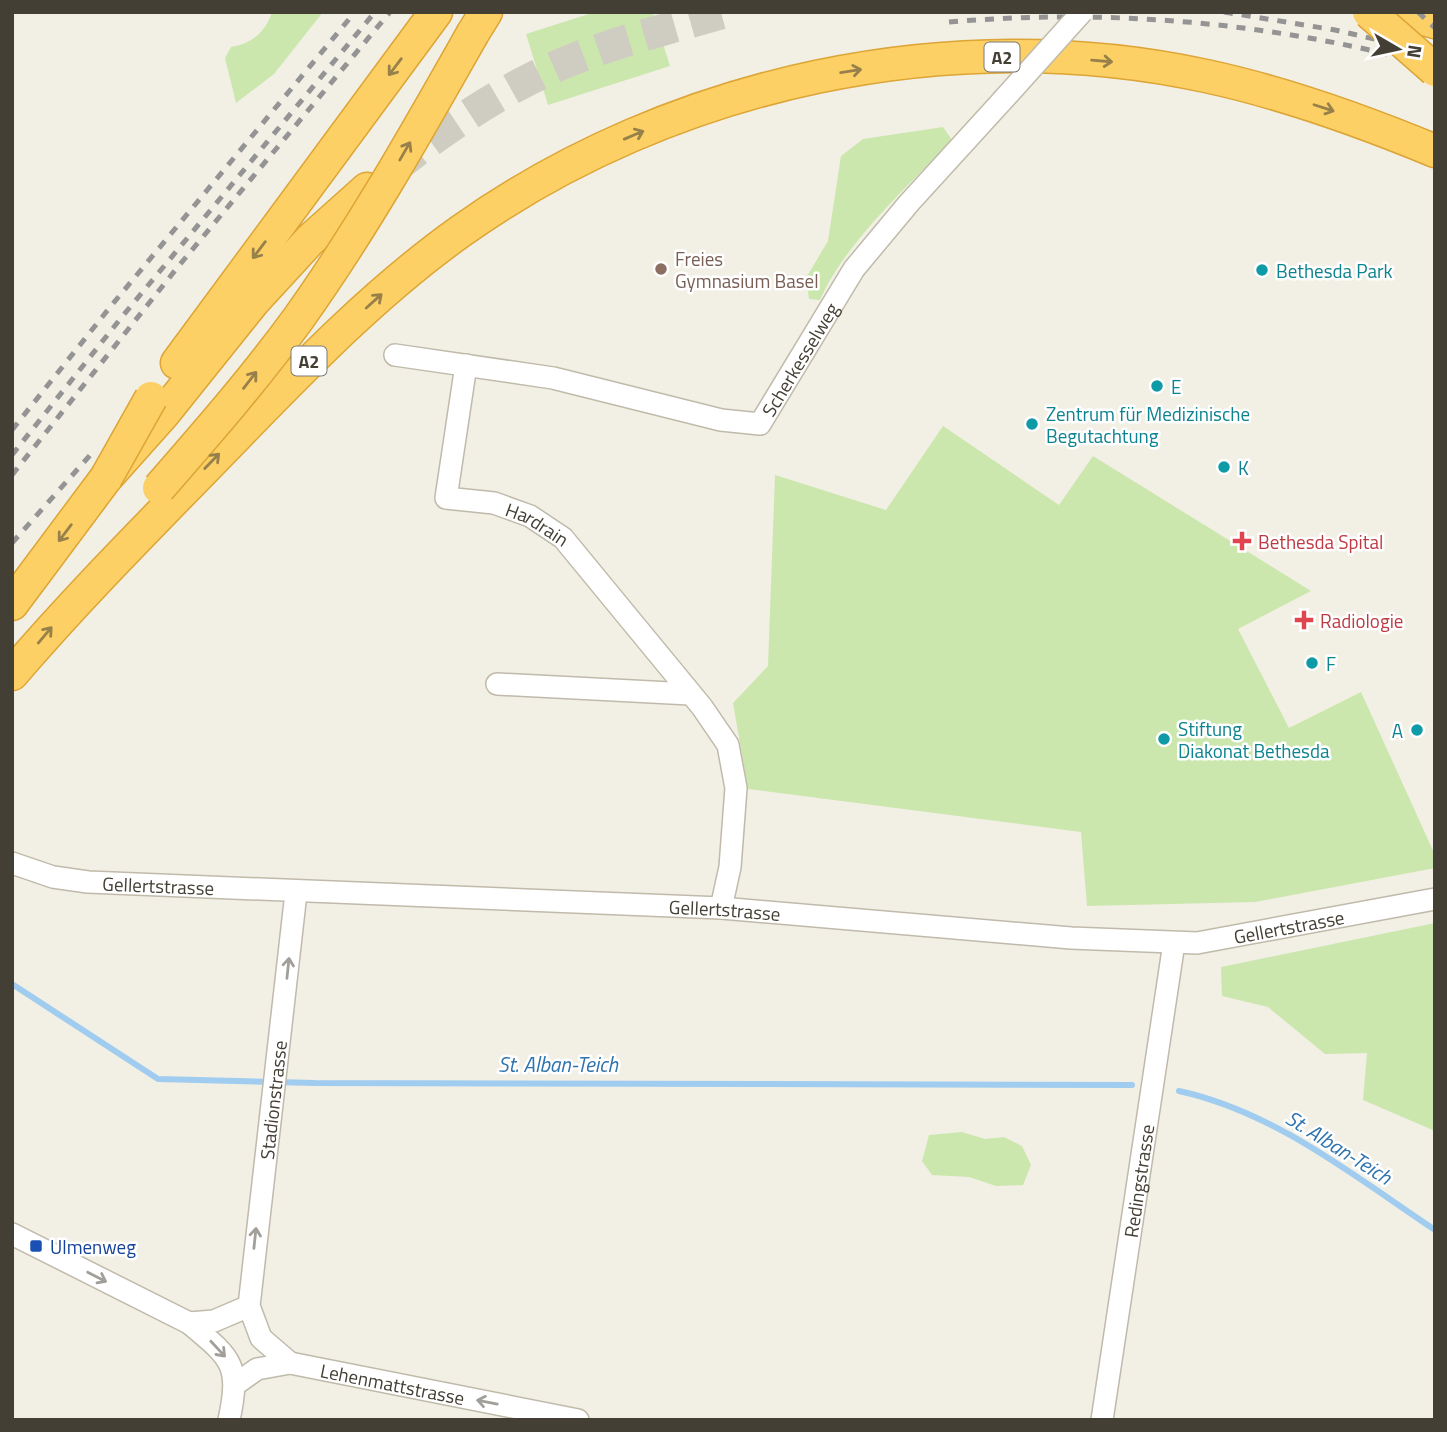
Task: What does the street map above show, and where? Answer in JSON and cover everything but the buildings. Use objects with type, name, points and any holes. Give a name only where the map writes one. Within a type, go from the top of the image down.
[{"type":"highway","points":[[12,604],[106,478],[436,12]]},
{"type":"highway","points":[[1370,12],[1435,70]]},
{"type":"highway","points":[[1397,12],[1435,22]]},
{"type":"highway","points":[[78,597],[136,515],[296,322],[363,222],[480,23]]},
{"type":"highway","name":"A2","points":[[12,674],[78,597],[307,364],[375,299],[463,229],[572,164],[682,116],[787,83],[898,64],[1009,56],[1122,63],[1205,75],[1312,104],[1435,151]]},
{"type":"highway","points":[[158,405],[272,280],[328,223],[367,189]]},
{"type":"street","name":"Scherkesselweg","points":[[395,355],[553,378],[722,420],[760,424],[854,269],[909,203],[1082,12]]},
{"type":"street","name":"Hardrain","points":[[466,365],[446,498],[494,503],[530,516],[563,538],[728,745],[736,788],[730,867],[721,908]]},
{"type":"street","points":[[497,684],[690,694]]},
{"type":"street","name":"Gellertstrasse","points":[[12,863],[71,880],[296,892],[721,908],[1071,938],[1174,943],[1213,941],[1435,899]]},
{"type":"street","name":"Stadionstrasse","points":[[249,1306],[296,892]]},
{"type":"street","name":"Redingstrasse","points":[[1102,1420],[1174,943]]},
{"type":"street","points":[[12,1234],[188,1323],[223,1353],[236,1384],[229,1420]]},
{"type":"street","points":[[188,1323],[214,1321],[249,1306]]},
{"type":"street","name":"Lehenmattstrasse","points":[[249,1306],[261,1338],[290,1363]]},
{"type":"street","name":"Lehenmattstrasse","points":[[236,1384],[257,1369],[290,1363],[578,1420]]},
{"type":"green space","points":[[272,12],[323,12],[274,74],[236,103],[225,58],[231,47],[251,40],[262,31]]},
{"type":"green space","points":[[595,12],[653,12],[670,66],[548,105],[526,34]]},
{"type":"green space","points":[[943,127],[952,140],[861,236],[820,300],[809,299],[806,278],[828,241],[841,156],[863,139]]},
{"type":"green space","points":[[943,426],[1059,505],[1093,456],[1311,591],[1238,629],[1289,728],[1361,692],[1435,855],[1435,868],[1255,902],[1087,906],[1081,832],[748,789],[733,703],[768,666],[775,475],[886,510]]},
{"type":"green space","points":[[1435,923],[1435,1131],[1363,1100],[1367,1053],[1325,1054],[1268,1007],[1222,996],[1221,967]]},
{"type":"green space","points":[[962,1132],[985,1139],[1004,1137],[1022,1146],[1031,1165],[1023,1185],[996,1186],[969,1177],[932,1175],[922,1161],[929,1135]]},
{"type":"waterway","name":"St. Alban-Teich","points":[[12,984],[158,1079],[315,1083],[1132,1085]]},
{"type":"waterway","name":"St. Alban-Teich","points":[[1179,1091],[1214,1101],[1281,1130],[1344,1168],[1435,1230]]},
{"type":"tunnel","points":[[392,170],[476,110],[553,68],[626,41],[726,12]]},
{"type":"railway","points":[[12,430],[111,306],[355,12]]},
{"type":"railway","points":[[12,455],[121,318],[375,12]]},
{"type":"railway","points":[[12,475],[177,268],[390,12]]},
{"type":"railway","points":[[1224,12],[1335,30],[1435,53]]},
{"type":"railway","points":[[1418,12],[1435,28]]},
{"type":"railway","points":[[949,22],[1072,17],[1194,23],[1315,39],[1435,66]]},
{"type":"railway","points":[[12,543],[92,453]]},
{"type":"place","name":"Freies Gymnasium Basel","points":[[661,269]]},
{"type":"place","name":"Bethesda Park","points":[[1262,270]]},
{"type":"place","name":"E","points":[[1157,386]]},
{"type":"place","name":"Zentrum für Medizinische Begutachtung","points":[[1032,424]]},
{"type":"place","name":"K","points":[[1224,467]]},
{"type":"place","name":"Bethesda Spital","points":[[1242,541]]},
{"type":"place","name":"Radiologie","points":[[1304,620]]},
{"type":"place","name":"F","points":[[1312,663]]},
{"type":"place","name":"A","points":[[1417,730]]},
{"type":"place","name":"Stiftung Diakonat Bethesda","points":[[1164,739]]},
{"type":"place","name":"Ulmenweg","points":[[36,1246]]}]
